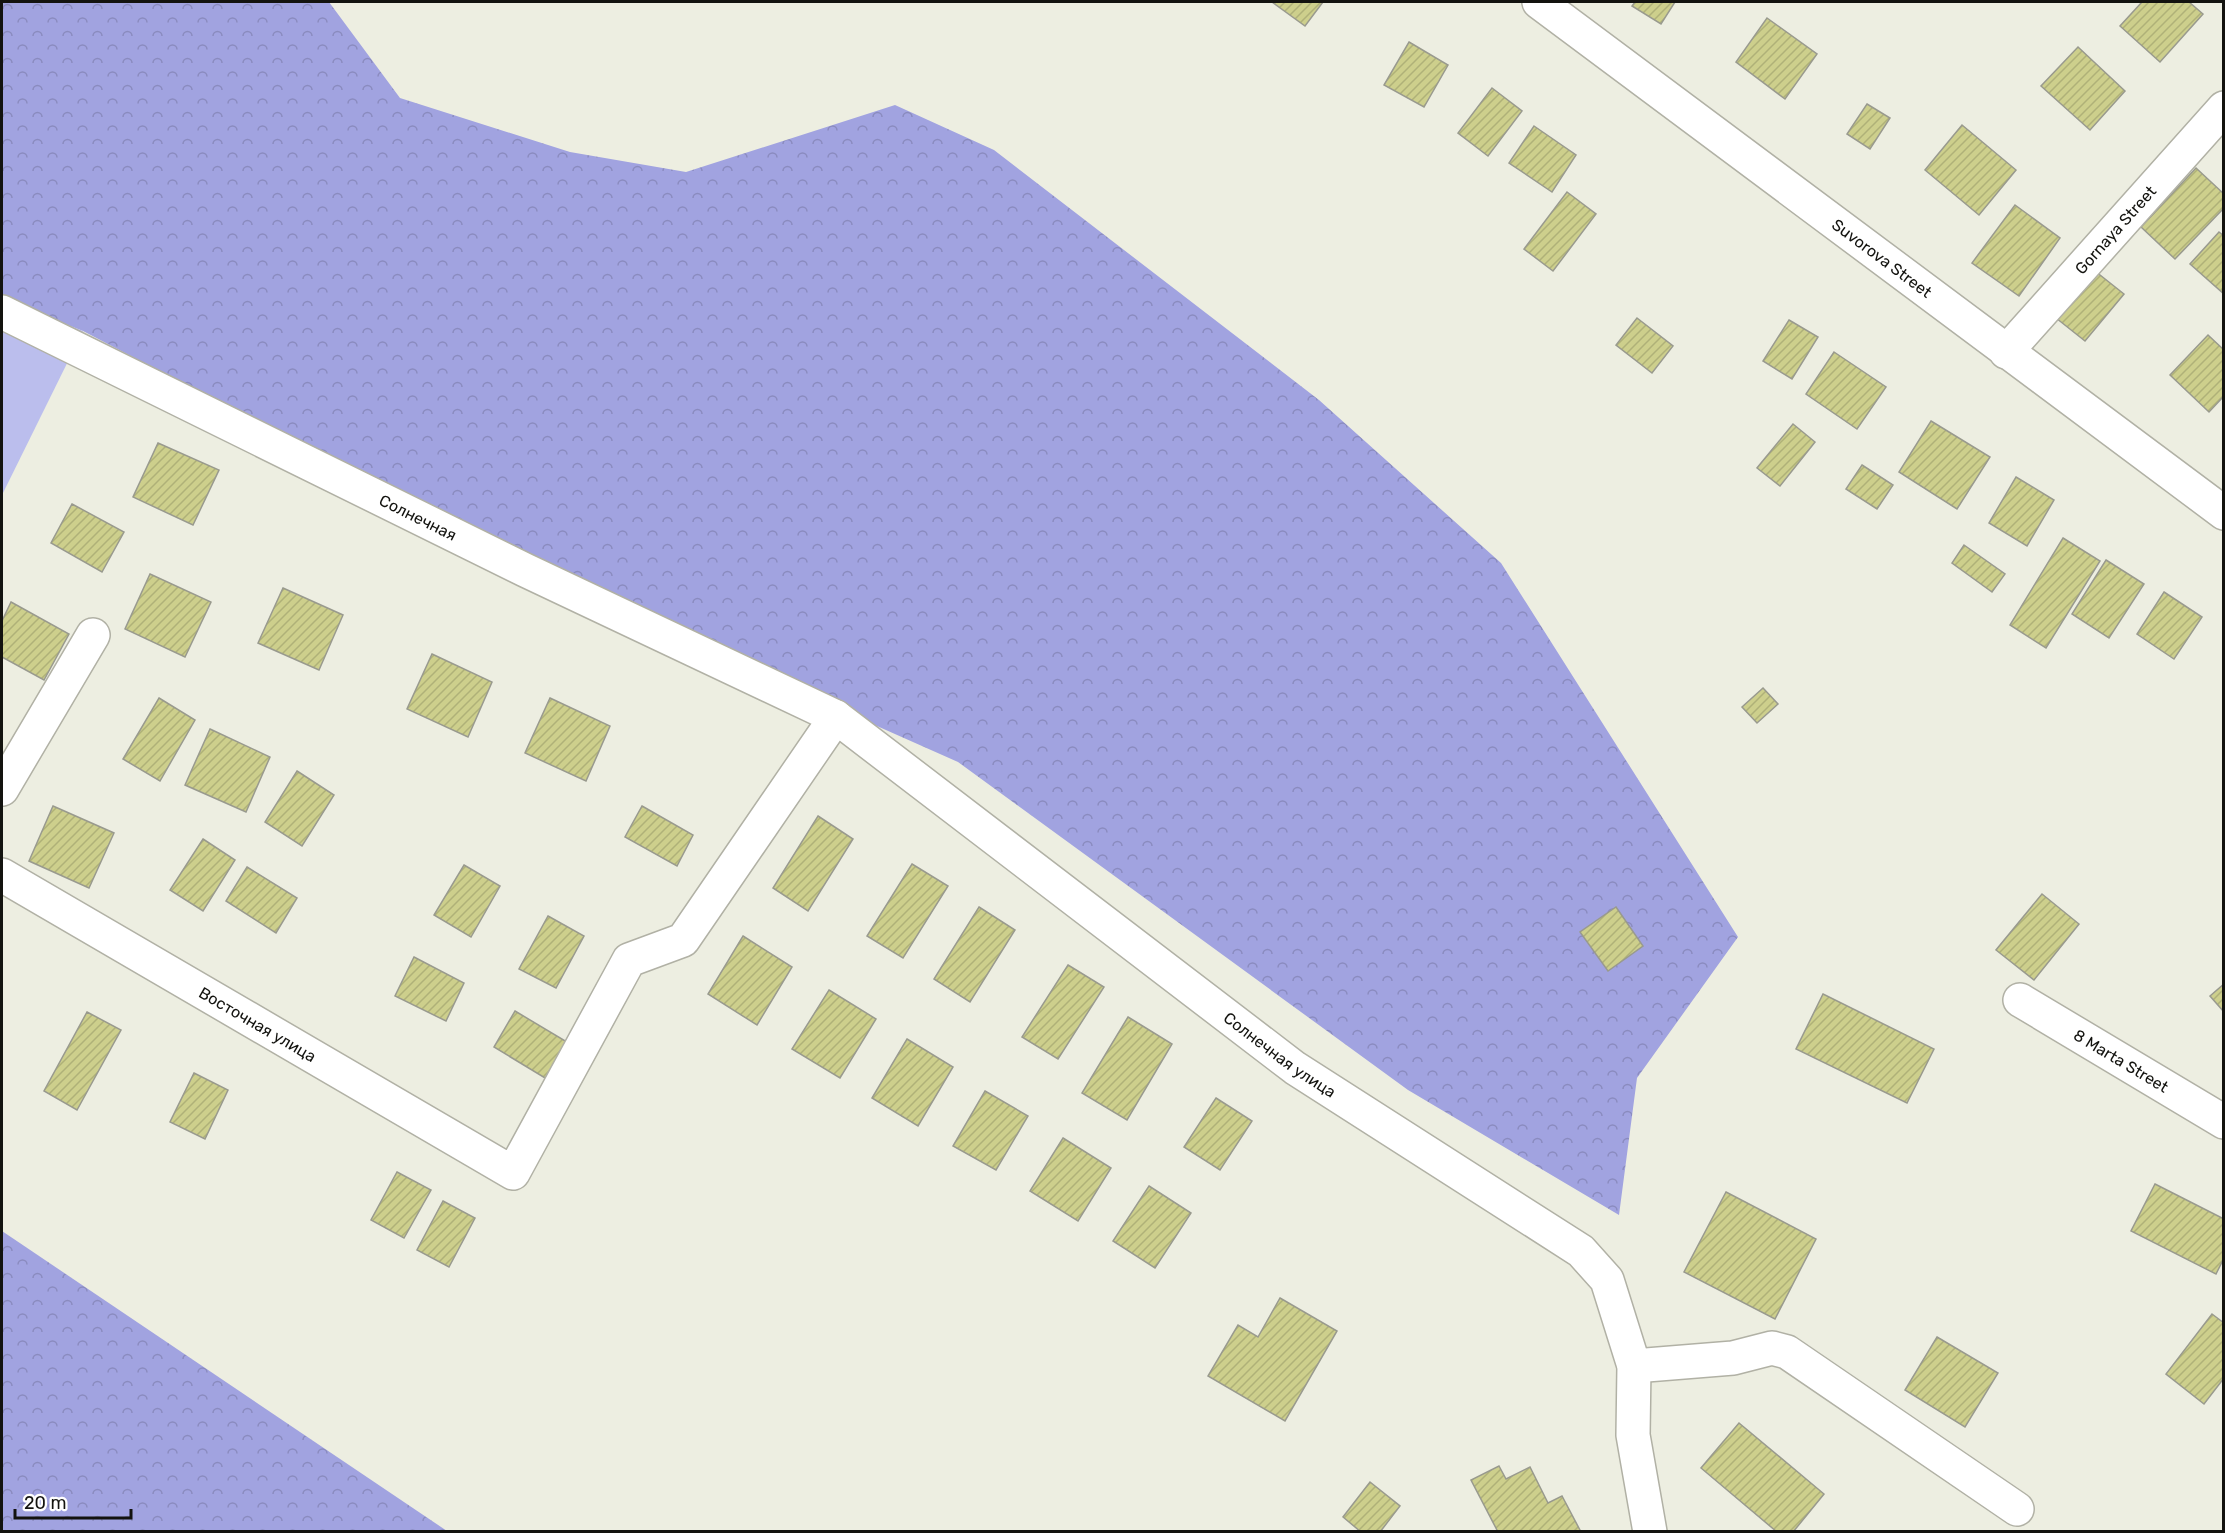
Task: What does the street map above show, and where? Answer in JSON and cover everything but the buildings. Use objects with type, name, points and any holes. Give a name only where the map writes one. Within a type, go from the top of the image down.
[{"type":"street","name":"Suvorova Street","points":[[1539,2],[2223,513]]},
{"type":"street","name":"Gornaya Street","points":[[2006,352],[2223,108]]},
{"type":"street","name":"Солнечная","points":[[2,312],[525,570],[836,717]]},
{"type":"street","points":[[2,789],[93,635]]},
{"type":"street","name":"Восточная улица","points":[[2,875],[513,1173],[628,960],[683,940],[836,717]]},
{"type":"street","name":"Солнечная улица","points":[[836,717],[1295,1068],[1581,1251],[1607,1280],[1634,1366],[1633,1435],[1650,1532]]},
{"type":"street","name":"8 Marta Street","points":[[2020,1000],[2223,1122]]},
{"type":"street","points":[[1634,1366],[1733,1358],[1772,1348],[1787,1352],[2017,1509]]},
{"type":"green space","points":[[2,2],[329,2],[400,98],[570,152],[686,172],[895,105],[994,150],[1319,400],[1501,563],[1738,937],[1637,1078],[1619,1215],[1408,1090],[958,762],[525,570],[303,446],[83,331],[2,299]]},
{"type":"green space","points":[[2,1231],[447,1531],[2,1531]]},
{"type":"shaded area","points":[[2,299],[83,331],[2,495]]}]
